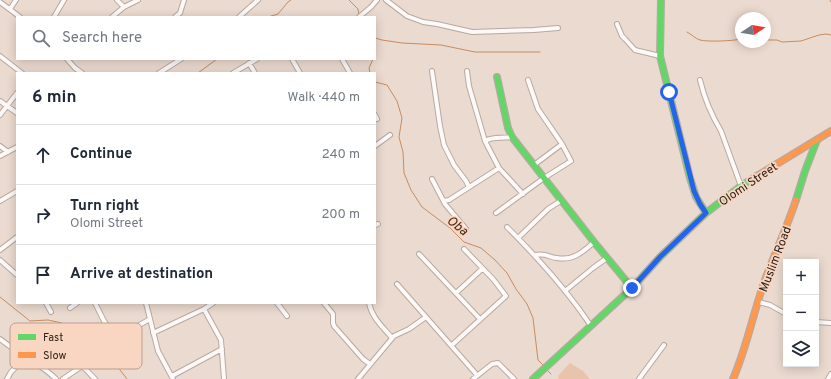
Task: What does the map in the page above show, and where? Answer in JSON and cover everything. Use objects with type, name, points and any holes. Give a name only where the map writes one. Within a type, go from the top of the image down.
[{"type":"street","points":[[10,9],[16,0]]},
{"type":"street","points":[[55,16],[63,0]]},
{"type":"street","points":[[117,0],[124,7]]},
{"type":"street","points":[[113,16],[124,7],[138,0]]},
{"type":"street","points":[[176,16],[180,13],[184,0]]},
{"type":"street","points":[[240,16],[258,0]]},
{"type":"street","points":[[360,16],[377,0]]},
{"type":"street","points":[[386,0],[407,16],[423,22],[472,32],[558,28]]},
{"type":"street","points":[[661,0],[660,56],[690,178],[696,197],[706,213]]},
{"type":"street","points":[[0,2],[19,16]]},
{"type":"street","points":[[617,24],[622,36],[635,50],[660,56]]},
{"type":"street","points":[[0,56],[21,72]]},
{"type":"street","points":[[68,60],[81,72]]},
{"type":"street","points":[[161,72],[179,60]]},
{"type":"street","points":[[234,72],[255,60]]},
{"type":"street","points":[[293,60],[299,72]]},
{"type":"street","points":[[343,60],[349,72]]},
{"type":"street","points":[[248,63],[254,72]]},
{"type":"street","points":[[432,71],[444,145],[454,165],[466,181],[469,188]]},
{"type":"street","points":[[467,71],[468,86],[485,141],[499,168],[522,194]]},
{"type":"street","points":[[497,78],[508,128],[512,138],[632,288]]},
{"type":"street","points":[[496,213],[544,178],[572,161],[538,109],[528,80]]},
{"type":"street","points":[[700,80],[741,186]]},
{"type":"street","points":[[0,115],[16,94]]},
{"type":"street","points":[[0,101],[16,112]]},
{"type":"street","name":"Olomi Street","points":[[533,379],[632,288],[660,257],[706,213],[741,186],[831,131]]},
{"type":"street","points":[[376,145],[390,135]]},
{"type":"street","points":[[485,141],[492,138],[512,138]]},
{"type":"street","name":"Muslim Road","points":[[733,379],[742,359],[766,281],[790,219],[817,140]]},
{"type":"street","points":[[534,166],[562,144]]},
{"type":"street","points":[[0,146],[8,152]]},
{"type":"street","points":[[0,156],[16,148]]},
{"type":"street","points":[[444,201],[449,200],[469,188],[499,168]]},
{"type":"street","points":[[432,179],[444,201],[466,228]]},
{"type":"street","points":[[0,201],[16,192]]},
{"type":"street","points":[[518,238],[548,209],[562,200]]},
{"type":"street","points":[[507,227],[535,255],[565,291],[591,326]]},
{"type":"street","points":[[0,250],[16,238]]},
{"type":"street","points":[[535,255],[548,254],[559,258],[571,257],[581,253],[594,242]]},
{"type":"street","points":[[452,345],[506,296],[497,284],[464,249]]},
{"type":"street","points":[[419,254],[480,319]]},
{"type":"street","points":[[565,291],[607,258]]},
{"type":"street","points":[[0,260],[16,274]]},
{"type":"street","points":[[456,293],[482,269]]},
{"type":"street","points":[[397,284],[477,375]]},
{"type":"street","points":[[759,302],[770,305],[783,312]]},
{"type":"street","points":[[47,304],[51,312]]},
{"type":"street","points":[[70,308],[76,304]]},
{"type":"street","points":[[95,304],[105,323]]},
{"type":"street","points":[[146,304],[160,356],[172,377],[222,349]]},
{"type":"street","points":[[153,333],[204,309],[211,304]]},
{"type":"street","points":[[278,304],[287,316]]},
{"type":"street","points":[[325,304],[334,314],[334,326],[363,359],[370,364]]},
{"type":"street","points":[[369,304],[375,318],[392,338]]},
{"type":"street","points":[[204,309],[221,340],[224,379]]},
{"type":"street","points":[[358,379],[392,338],[409,329],[426,317]]},
{"type":"street","points":[[142,324],[150,319]]},
{"type":"street","points":[[819,322],[831,323]]},
{"type":"street","points":[[0,339],[10,346]]},
{"type":"street","points":[[639,379],[664,345]]},
{"type":"street","points":[[473,379],[492,364],[498,363],[514,379]]},
{"type":"street","points":[[7,379],[14,369]]},
{"type":"street","points":[[45,369],[56,379]]},
{"type":"street","points":[[63,379],[78,369]]},
{"type":"street","points":[[86,369],[95,379]]},
{"type":"street","points":[[828,379],[831,374]]},
{"type":"shaded area","points":[[570,363],[583,371],[590,379],[559,379],[558,376]]},
{"type":"waterway","points":[[271,16],[278,14],[291,0]]},
{"type":"waterway","name":"Oba","points":[[349,0],[358,9],[359,15]]},
{"type":"waterway","points":[[687,32],[703,41],[735,40]]},
{"type":"waterway","points":[[771,40],[782,42],[801,41],[819,35],[831,35]]},
{"type":"waterway","points":[[376,38],[402,43],[441,45],[475,52],[540,52]]},
{"type":"waterway","points":[[199,72],[216,60]]},
{"type":"waterway","name":"Oba","points":[[370,72],[369,68],[373,60]]},
{"type":"waterway","name":"Oba","points":[[376,82],[387,85],[397,101],[402,118],[399,137],[403,152],[404,173],[411,190],[422,207],[450,228],[464,242],[481,248],[507,273],[527,304],[533,318],[538,360],[544,366]]},
{"type":"waterway","points":[[0,297],[30,321],[48,320],[62,323]]},
{"type":"waterway","points":[[119,369],[127,379]]},
{"type":"waterway","name":"Oba","points":[[547,370],[551,374]]},
{"type":"traffic: fast","points":[[661,0],[660,56],[690,178],[696,197],[706,213]]},
{"type":"traffic: fast","points":[[497,77],[508,128],[512,137],[632,288]]},
{"type":"traffic: fast","points":[[796,200],[817,140]]},
{"type":"traffic: fast","points":[[533,379],[632,288],[660,257],[706,213],[741,186],[757,176]]},
{"type":"traffic: slow","points":[[757,176],[831,131]]},
{"type":"traffic: slow","points":[[733,379],[765,280],[796,200]]},
{"type":"route","points":[[632,288],[660,257],[706,213],[696,197],[690,178],[669,92]]}]
